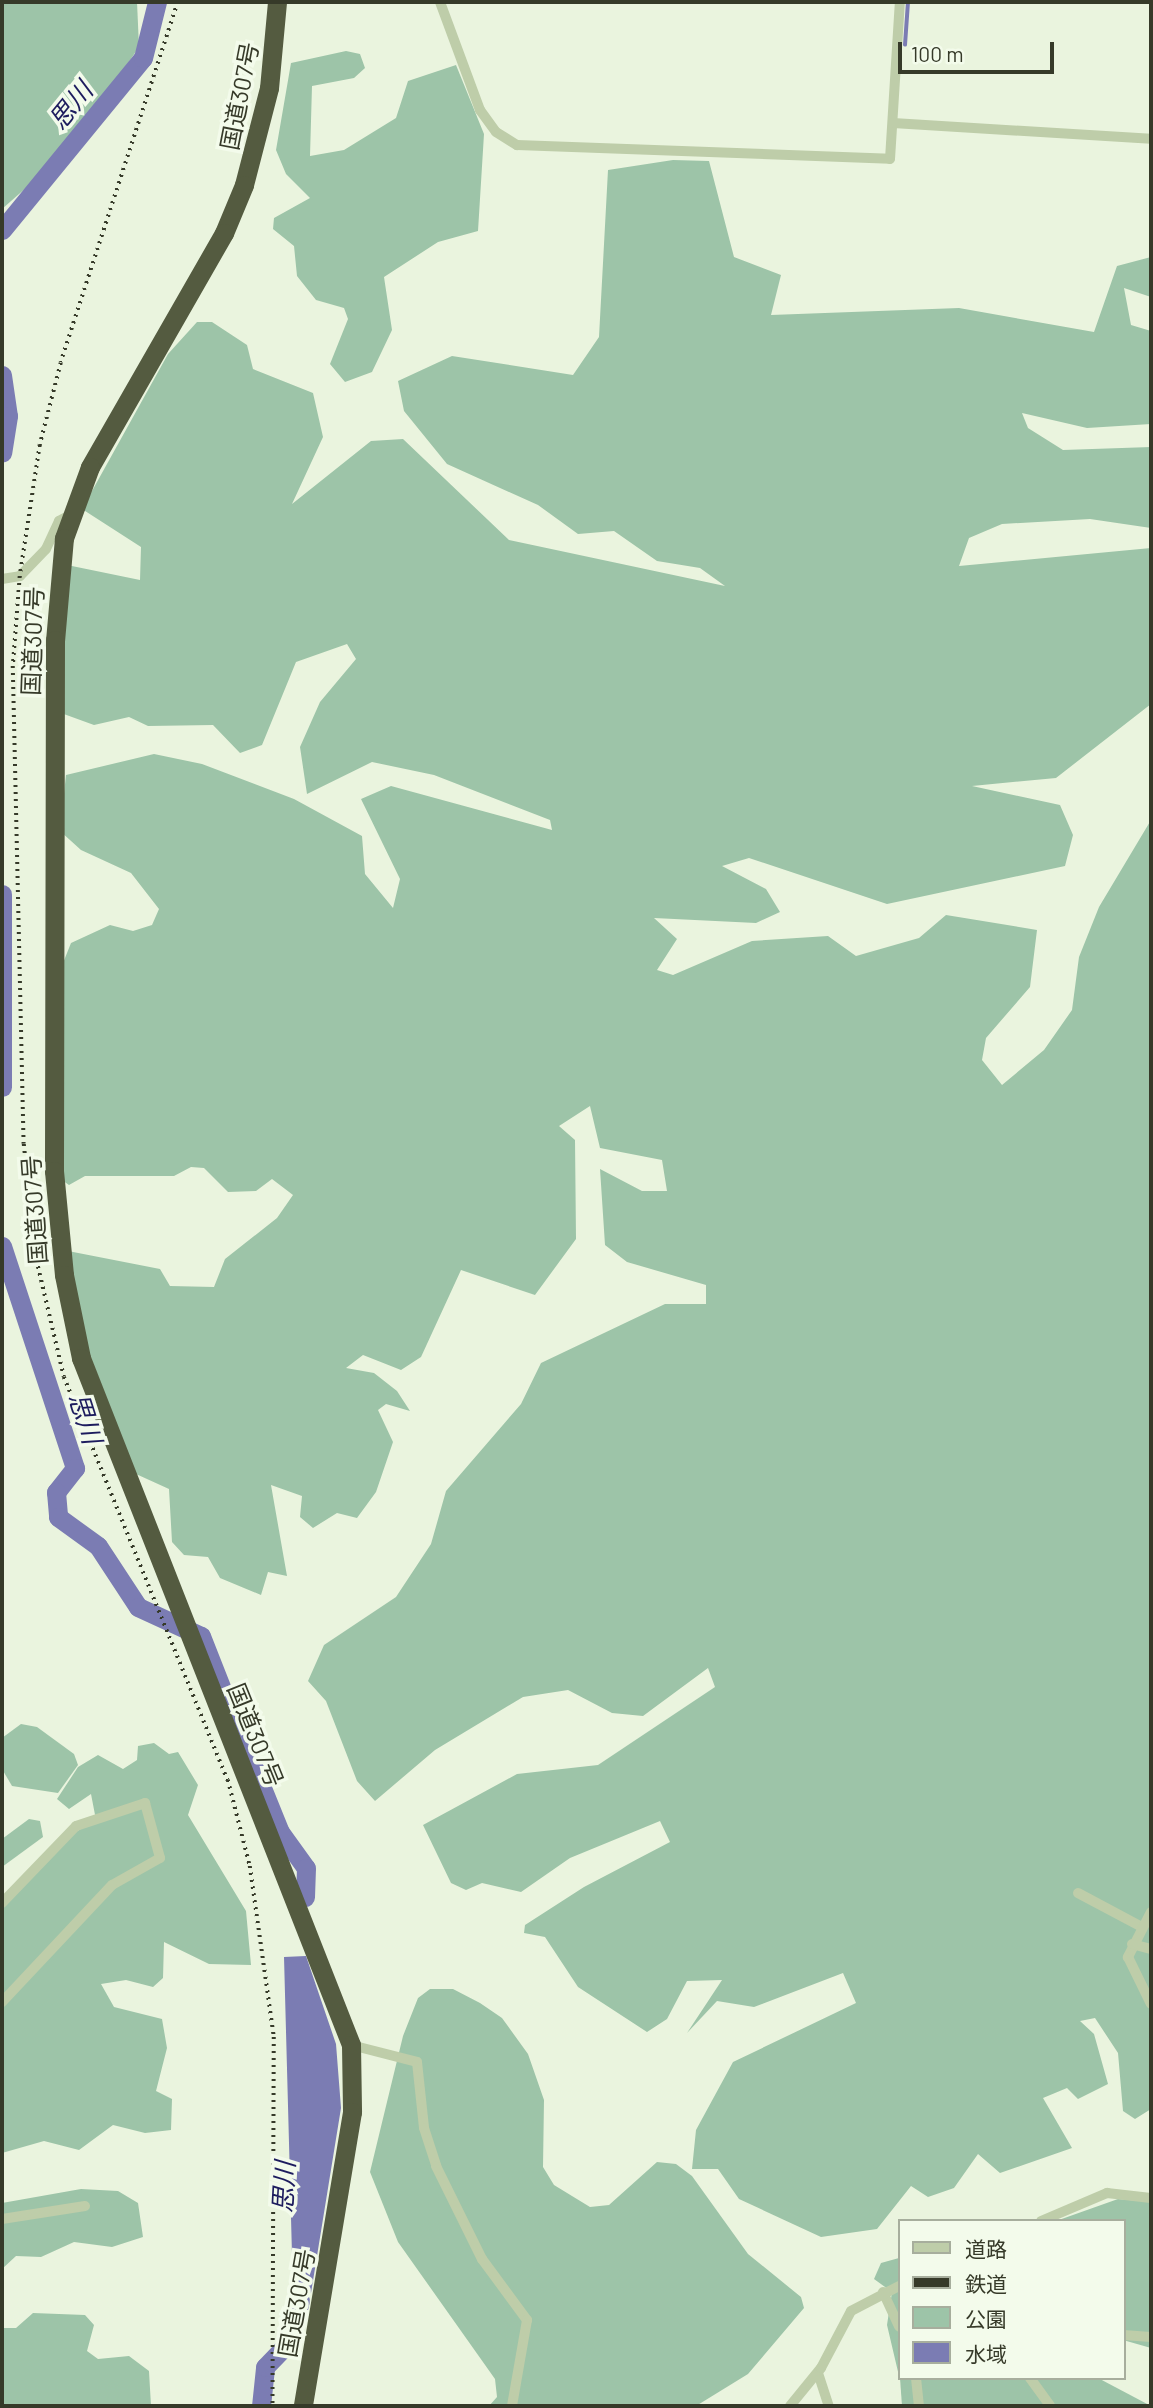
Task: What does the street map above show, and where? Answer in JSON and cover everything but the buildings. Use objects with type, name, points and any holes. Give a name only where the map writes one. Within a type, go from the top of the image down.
[{"type":"highway","name":"国道307号","points":[[277,2],[269,88],[244,185],[207,265],[90,467],[72,514],[56,592],[55,1209],[81,1358],[351,2045],[352,2112],[303,2406]]},
{"type":"street","points":[[440,2],[480,110],[496,132],[517,145],[890,159],[900,2]]},
{"type":"street","points":[[893,123],[1151,139]]},
{"type":"street","points":[[2,579],[20,576],[46,548],[59,521],[72,514]]},
{"type":"street","points":[[2,1903],[76,1826],[145,1803],[160,1858],[94,1901],[2,2002]]},
{"type":"street","points":[[1078,1893],[1140,1926]]},
{"type":"street","points":[[1151,1912],[1140,1926],[1132,1944],[1130,1969],[1151,2004]]},
{"type":"street","points":[[1132,1944],[1151,1949]]},
{"type":"street","points":[[351,2045],[417,2062],[424,2128],[436,2166],[482,2259],[527,2320],[512,2406]]},
{"type":"street","points":[[1046,2219],[1107,2193],[1151,2198]]},
{"type":"street","points":[[2,2219],[85,2206]]},
{"type":"street","points":[[790,2406],[818,2373],[851,2311],[898,2286]]},
{"type":"street","points":[[883,2292],[898,2325]]},
{"type":"street","points":[[1125,2335],[1151,2337]]},
{"type":"street","points":[[818,2373],[829,2406]]},
{"type":"street","points":[[916,2380],[919,2406]]},
{"type":"street","points":[[1031,2380],[1050,2406]]},
{"type":"green space","points":[[2,2],[137,2],[139,47],[69,150],[2,209]]},
{"type":"green space","points":[[346,51],[360,54],[365,68],[354,78],[312,86],[310,156],[344,150],[396,118],[408,81],[456,65],[484,134],[478,231],[438,242],[384,277],[392,330],[372,372],[345,382],[330,364],[348,319],[344,308],[316,300],[297,276],[294,246],[273,229],[274,218],[310,198],[286,174],[276,150],[291,63]]},
{"type":"green space","points":[[673,160],[709,161],[734,257],[781,275],[771,315],[959,308],[1094,332],[1117,266],[1151,257],[1151,297],[1124,288],[1131,325],[1151,331],[1151,424],[1087,428],[1022,413],[1028,428],[1063,450],[1151,447],[1151,528],[1090,519],[1002,524],[969,538],[959,566],[1151,548],[1151,704],[1056,778],[972,786],[1060,805],[1073,835],[1065,866],[887,904],[749,858],[722,866],[766,889],[780,912],[756,923],[654,918],[677,939],[657,970],[673,975],[752,941],[828,936],[856,956],[919,938],[946,915],[1037,930],[1030,987],[986,1038],[982,1060],[1002,1085],[1044,1050],[1072,1010],[1079,957],[1099,907],[1151,820],[1151,2109],[1135,2119],[1123,2111],[1118,2053],[1095,2018],[1080,2021],[1094,2034],[1108,2084],[1078,2099],[1067,2088],[1043,2098],[1072,2148],[1000,2173],[978,2154],[954,2188],[928,2197],[911,2186],[877,2229],[821,2237],[739,2199],[718,2169],[692,2169],[696,2130],[733,2062],[856,2003],[843,1973],[754,2007],[717,2001],[687,2033],[722,1980],[687,1981],[667,2019],[647,2032],[578,1987],[545,1937],[524,1933],[525,1925],[584,1887],[670,1842],[660,1821],[570,1858],[521,1892],[482,1883],[466,1890],[451,1883],[423,1825],[517,1774],[598,1765],[715,1687],[708,1668],[643,1716],[612,1713],[568,1690],[523,1697],[435,1750],[375,1801],[357,1781],[326,1701],[308,1681],[324,1645],[396,1597],[431,1544],[446,1491],[521,1404],[541,1363],[665,1304],[706,1304],[706,1285],[627,1262],[605,1245],[600,1169],[642,1191],[667,1191],[662,1160],[600,1148],[590,1106],[559,1126],[575,1140],[576,1239],[535,1295],[461,1270],[421,1357],[401,1370],[363,1355],[346,1368],[374,1373],[397,1391],[410,1411],[386,1404],[378,1410],[393,1442],[376,1492],[357,1518],[337,1513],[313,1528],[300,1517],[302,1496],[271,1485],[287,1576],[268,1572],[261,1595],[220,1578],[208,1557],[184,1555],[172,1542],[169,1489],[136,1474],[81,1332],[68,1251],[160,1269],[170,1286],[214,1287],[225,1259],[277,1218],[293,1195],[272,1179],[256,1191],[228,1192],[204,1168],[191,1167],[174,1176],[85,1176],[69,1185],[59,1178],[61,968],[71,943],[110,925],[133,931],[152,925],[159,909],[131,873],[81,850],[60,831],[66,775],[154,754],[202,764],[294,799],[362,836],[365,874],[393,908],[400,879],[361,799],[391,786],[552,830],[550,820],[434,775],[372,762],[307,794],[300,747],[320,702],[356,659],[347,644],[296,662],[262,745],[240,753],[213,725],[148,726],[129,717],[94,725],[61,713],[67,565],[140,580],[141,547],[82,509],[168,354],[197,322],[212,322],[247,345],[253,369],[313,393],[323,437],[292,504],[371,441],[403,439],[509,540],[725,586],[700,568],[657,561],[614,531],[578,534],[538,505],[447,464],[404,411],[398,381],[452,356],[573,375],[599,337],[608,170]]},
{"type":"green space","points":[[21,1724],[37,1727],[74,1754],[78,1765],[58,1793],[12,1786],[2,1769],[2,1738]]},
{"type":"green space","points":[[154,1743],[169,1754],[178,1752],[198,1785],[188,1815],[246,1911],[251,1965],[209,1964],[164,1942],[163,1978],[153,1987],[126,1980],[101,1984],[114,2007],[162,2019],[167,2048],[156,2091],[172,2099],[171,2130],[145,2133],[113,2125],[79,2150],[44,2141],[2,2153],[2,1906],[74,1833],[96,1820],[91,1794],[69,1809],[57,1799],[78,1767],[98,1755],[123,1769],[137,1760],[138,1746]]},
{"type":"green space","points":[[29,1819],[40,1821],[43,1837],[2,1867],[2,1839]]},
{"type":"green space","points":[[430,1989],[453,1989],[480,2003],[502,2018],[528,2054],[544,2100],[543,2167],[554,2185],[590,2207],[609,2205],[657,2162],[676,2164],[692,2176],[748,2254],[801,2297],[804,2308],[748,2374],[696,2406],[489,2406],[497,2397],[495,2379],[398,2242],[370,2172],[403,2036],[418,1998]]},
{"type":"green space","points":[[81,2189],[118,2191],[138,2203],[143,2237],[112,2247],[74,2242],[41,2257],[16,2256],[2,2269],[2,2203]]},
{"type":"green space","points":[[1118,2199],[1151,2202],[1151,2348],[1125,2341],[1125,2219],[1062,2219]]},
{"type":"green space","points":[[898,2258],[898,2372],[887,2325],[892,2292],[874,2279],[881,2263]]},
{"type":"green space","points":[[33,2313],[85,2315],[94,2325],[87,2351],[98,2359],[129,2356],[149,2371],[151,2406],[2,2406],[2,2328],[16,2328]]},
{"type":"green space","points":[[900,2380],[1102,2380],[1151,2406],[902,2406]]},
{"type":"water","points":[[306,1956],[336,2044],[341,2108],[311,2293],[303,2296],[293,2324],[299,2296],[293,2292],[284,1957]]},
{"type":"waterway","name":"思川","points":[[2,230],[143,58],[157,2]]},
{"type":"waterway","points":[[905,45],[908,2]]},
{"type":"waterway","name":"思川","points":[[2,375],[8,416],[2,453]]},
{"type":"waterway","name":"思川","points":[[2,894],[2,1087]]},
{"type":"waterway","name":"思川","points":[[2,1246],[75,1468],[56,1492],[58,1517],[98,1546],[138,1607],[201,1636],[225,1697]]},
{"type":"waterway","name":"思川","points":[[229,1706],[280,1832],[306,1868],[305,1897]]},
{"type":"waterway","name":"思川","points":[[261,2406],[265,2367],[290,2341],[300,2300]]},
{"type":"railway","points":[[178,2],[61,363],[40,445],[20,576],[13,666],[24,1144],[35,1253],[64,1377],[228,1780],[250,1866],[274,2037],[273,2406]]}]
